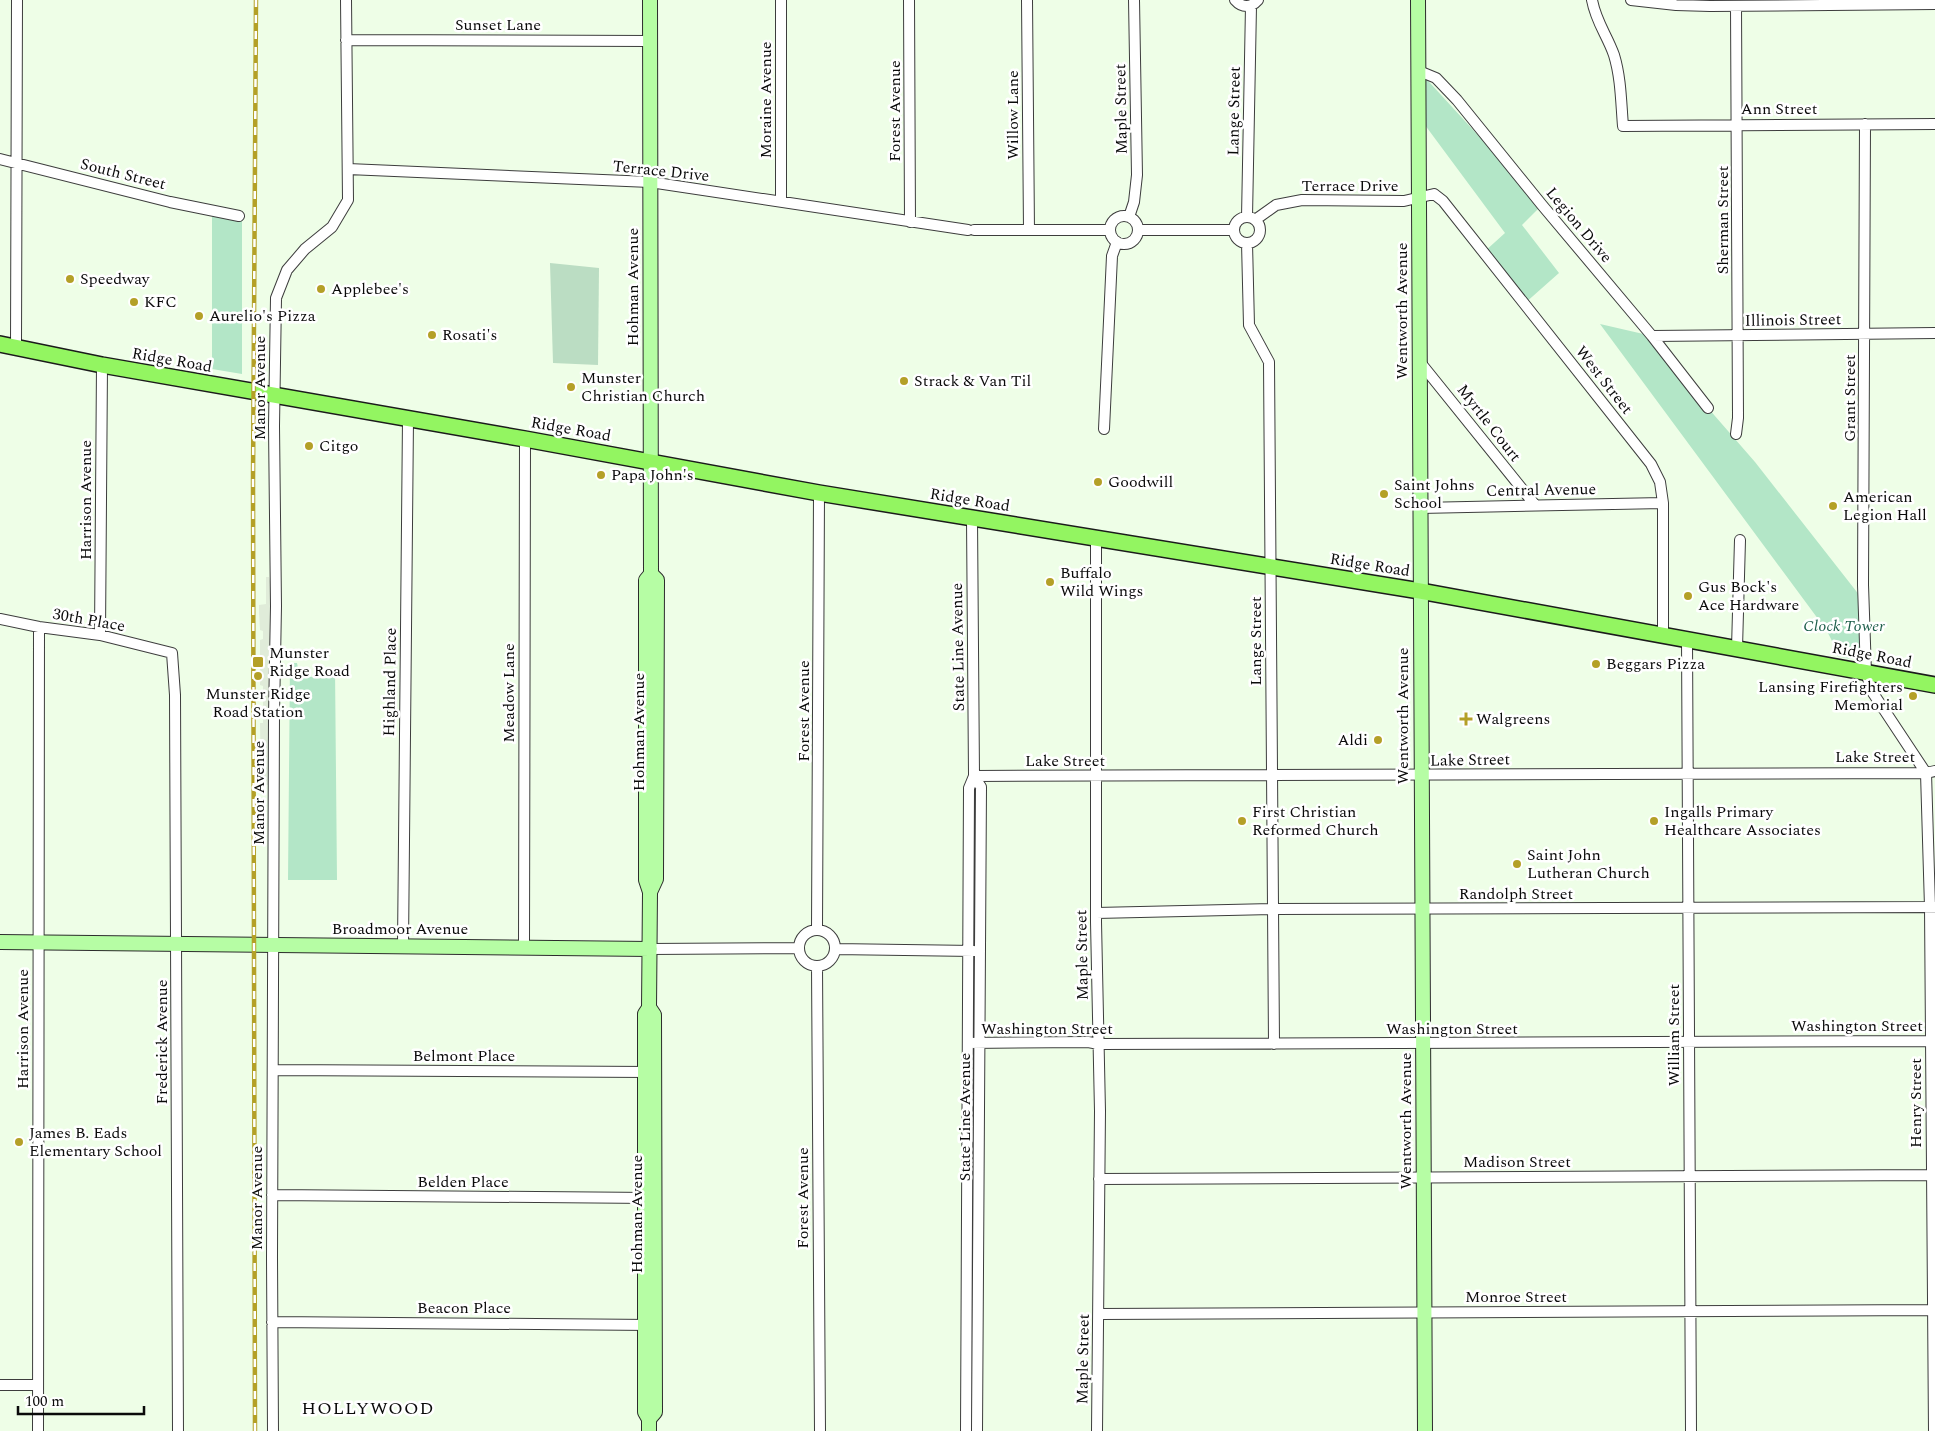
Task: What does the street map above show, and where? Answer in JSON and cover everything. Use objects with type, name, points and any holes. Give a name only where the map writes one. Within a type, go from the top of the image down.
[{"type":"main road","name":"Ridge Road","points":[[0,344],[102,366],[525,439],[820,493],[1420,591],[1935,685]]},
{"type":"street","points":[[16,347],[17,0]]},
{"type":"street","name":"Manor Avenue","points":[[273,1431],[272,945],[276,606],[274,395],[276,298],[287,270],[305,249],[332,227],[348,200],[346,0]]},
{"type":"street","name":"Hohman Avenue","points":[[649,1425],[655,1412],[650,1325],[649,1198],[649,1072],[654,1015],[649,1008],[650,892],[656,879],[657,580],[651,574],[650,0]]},
{"type":"street","name":"Moraine Avenue","points":[[781,0],[781,200]]},
{"type":"street","name":"Forest Avenue","points":[[910,0],[910,222]]},
{"type":"street","name":"Willow Lane","points":[[1027,0],[1029,230]]},
{"type":"street","name":"Maple Street","points":[[1129,217],[1134,202],[1137,175],[1134,0]]},
{"type":"street","points":[[1235,0],[1242,6],[1254,3]]},
{"type":"street","name":"Wentworth Avenue","points":[[1418,0],[1425,1431]]},
{"type":"street","name":"Ann Street","points":[[1592,0],[1595,15],[1613,54],[1617,69],[1623,126],[1935,124]]},
{"type":"street","points":[[1631,0],[1676,5],[1710,3],[1736,6],[1831,3],[1935,4]]},
{"type":"street","name":"Lange Street","points":[[1251,219],[1254,3]]},
{"type":"street","name":"Sherman Street","points":[[1736,6],[1739,335],[1738,418],[1736,434]]},
{"type":"street","name":"Sunset Lane","points":[[346,40],[650,40]]},
{"type":"street","name":"Legion Drive","points":[[1419,71],[1436,78],[1457,100],[1652,336],[1708,408]]},
{"type":"street","name":"Grant Street","points":[[1865,124],[1863,585],[1866,672]]},
{"type":"street","name":"South Street","points":[[0,159],[170,202],[239,216]]},
{"type":"street","name":"Terrace Drive","points":[[348,169],[650,182],[781,200],[910,222],[971,230],[1110,230]]},
{"type":"street","name":"West Street","points":[[1419,197],[1434,194],[1438,197],[1651,464],[1660,482],[1663,503],[1663,635]]},
{"type":"street","name":"Terrace Drive","points":[[1251,219],[1276,205],[1302,200],[1404,201],[1419,197]]},
{"type":"street","points":[[1129,217],[1136,222],[1138,230],[1136,237],[1131,242],[1124,244],[1117,242],[1112,237],[1110,230],[1116,219],[1129,217]]},
{"type":"street","points":[[1239,219],[1251,219],[1260,228],[1255,240],[1247,242],[1236,237],[1234,230],[1239,219]]},
{"type":"street","points":[[1138,230],[1234,230]]},
{"type":"street","points":[[1104,429],[1112,256],[1117,242]]},
{"type":"street","name":"Lange Street","points":[[1247,242],[1249,325],[1269,362],[1274,1044]]},
{"type":"street","name":"Illinois Street","points":[[1652,336],[1935,333]]},
{"type":"street","name":"Myrtle Court","points":[[1419,361],[1535,505]]},
{"type":"street","name":"Harrison Avenue","points":[[100,636],[102,366]]},
{"type":"street","name":"Highland Place","points":[[403,946],[408,419]]},
{"type":"street","name":"Meadow Lane","points":[[524,947],[525,439]]},
{"type":"street","name":"Forest Avenue","points":[[818,930],[820,493]]},
{"type":"street","name":"Central Avenue","points":[[1420,508],[1663,503]]},
{"type":"street","name":"State Line Avenue","points":[[966,1431],[969,788],[974,776],[972,519]]},
{"type":"street","name":"Maple Street","points":[[1096,538],[1096,913],[1099,1044],[1097,1431]]},
{"type":"street","points":[[1737,648],[1740,540]]},
{"type":"street","name":"30th Place","points":[[0,620],[100,636],[172,653]]},
{"type":"street","name":"Harrison Avenue","points":[[38,1431],[39,627]]},
{"type":"street","name":"William Street","points":[[1687,639],[1691,1431]]},
{"type":"street","name":"Frederick Avenue","points":[[172,653],[176,695],[178,1431]]},
{"type":"street","points":[[1866,672],[1873,693],[1931,772]]},
{"type":"street","name":"Lake Street","points":[[974,776],[1931,772]]},
{"type":"street","name":"Henry Street","points":[[1931,772],[1934,1431]]},
{"type":"street","name":"State Line Avenue","points":[[974,776],[981,787],[977,1431]]},
{"type":"street","name":"Randolph Street","points":[[1096,913],[1273,909],[1932,907]]},
{"type":"street","points":[[818,930],[832,938],[835,949],[834,954],[827,963],[816,966],[811,965],[803,958],[799,948],[805,935],[818,930]]},
{"type":"street","name":"Broadmoor Avenue","points":[[0,942],[176,945],[799,948]]},
{"type":"street","points":[[835,949],[980,951]]},
{"type":"street","name":"Forest Avenue","points":[[816,966],[820,1431]]},
{"type":"street","name":"Washington Street","points":[[968,1043],[1423,1044],[1933,1041]]},
{"type":"street","name":"Belmont Place","points":[[273,1070],[649,1072]]},
{"type":"street","name":"Madison Street","points":[[1099,1179],[1933,1175]]},
{"type":"street","name":"Belden Place","points":[[272,1195],[649,1198]]},
{"type":"street","points":[[968,1230],[979,1230]]},
{"type":"street","name":"Monroe Street","points":[[1099,1314],[1933,1310]]},
{"type":"street","name":"Beacon Place","points":[[272,1322],[650,1325]]},
{"type":"street","points":[[0,1385],[38,1385]]},
{"type":"green space","points":[[1419,71],[1542,205],[1522,225],[1559,273],[1524,304],[1484,252],[1505,233],[1419,117]]},
{"type":"green space","points":[[212,212],[242,219],[242,374],[212,369]]},
{"type":"green space","points":[[550,263],[599,268],[598,365],[553,363]]},
{"type":"green space","name":"Clock Tower","points":[[1600,324],[1652,336],[1708,408],[1755,462],[1860,596],[1863,654],[1851,659],[1837,656],[1837,651],[1827,631]]},
{"type":"green space","points":[[290,663],[297,663],[299,673],[313,677],[322,676],[330,672],[332,668],[335,668],[337,880],[288,880]]},
{"type":"shaded area","points":[[266,577],[269,577],[272,589],[269,669],[269,785],[261,785],[260,723],[263,723],[263,686],[260,685],[260,667],[263,667],[263,659],[260,658],[260,640],[263,639],[263,631],[260,630],[259,605],[266,604]]},
{"type":"railway","points":[[255,1431],[253,481],[256,0]]},
{"type":"place","name":"Speedway","points":[[70,279]]},
{"type":"place","name":"Applebee's","points":[[321,289]]},
{"type":"place","name":"KFC","points":[[134,302]]},
{"type":"place","name":"Aurelio's Pizza","points":[[199,316]]},
{"type":"place","name":"Rosati's","points":[[432,335]]},
{"type":"place","name":"Strack & Van Til","points":[[904,381]]},
{"type":"place","name":"Munster Christian Church","points":[[571,387]]},
{"type":"place","name":"Citgo","points":[[309,446]]},
{"type":"place","name":"Papa John's","points":[[601,475]]},
{"type":"place","name":"Goodwill","points":[[1098,482]]},
{"type":"place","name":"Saint Johns School","points":[[1384,494]]},
{"type":"place","name":"American Legion Hall","points":[[1833,506]]},
{"type":"place","name":"Buffalo Wild Wings","points":[[1050,582]]},
{"type":"place","name":"Gus Bock's Ace Hardware","points":[[1688,596]]},
{"type":"place","name":"Munster Ridge Road","points":[[258,662]]},
{"type":"place","name":"Beggars Pizza","points":[[1596,664]]},
{"type":"place","name":"Munster Ridge Road Station","points":[[258,676]]},
{"type":"place","name":"Lansing Firefighters Memorial","points":[[1913,696]]},
{"type":"place","name":"Walgreens","points":[[1466,719]]},
{"type":"place","name":"Aldi","points":[[1378,740]]},
{"type":"place","name":"First Christian Reformed Church","points":[[1242,821]]},
{"type":"place","name":"Ingalls Primary Healthcare Associates","points":[[1654,821]]},
{"type":"place","name":"Saint John Lutheran Church","points":[[1517,864]]},
{"type":"place","name":"James B. Eads Elementary School","points":[[19,1142]]},
{"type":"district","name":"HOLLYWOOD","points":[[368,1408]]}]
